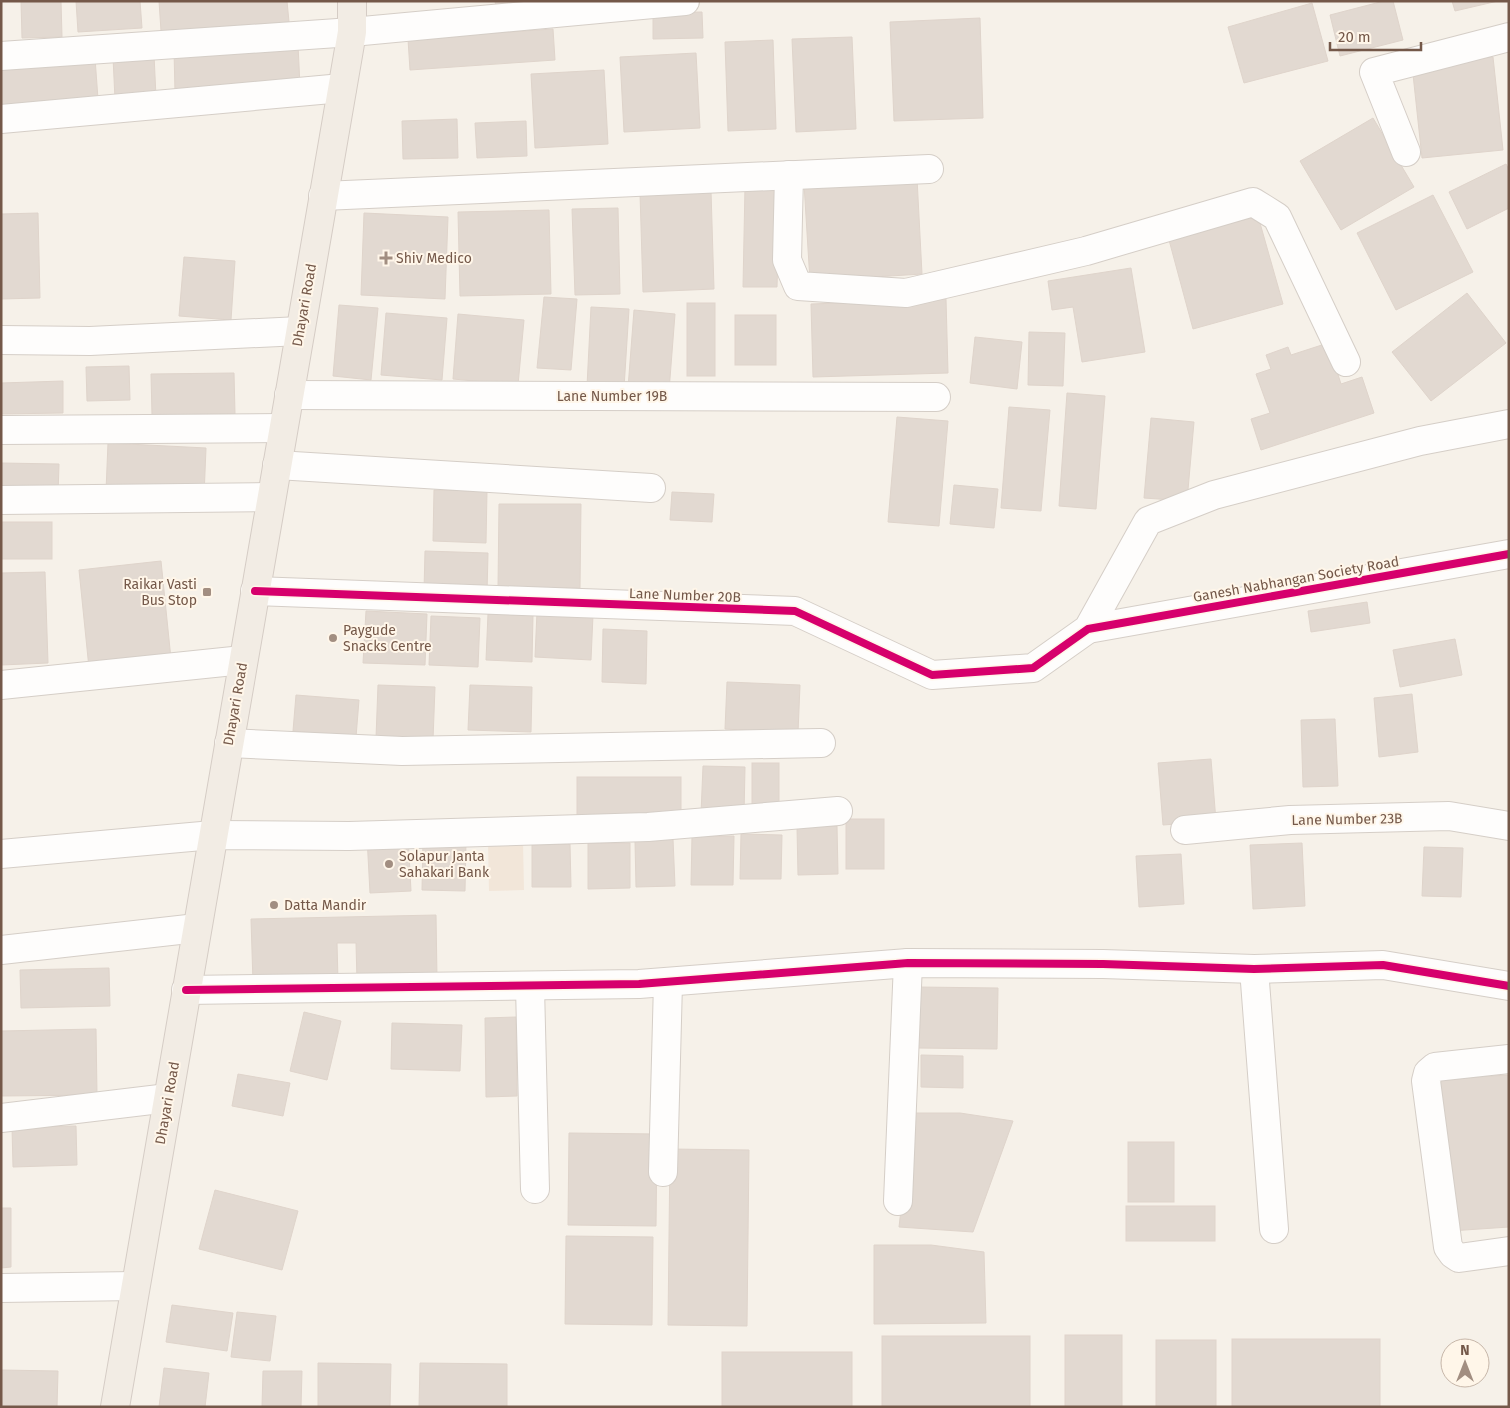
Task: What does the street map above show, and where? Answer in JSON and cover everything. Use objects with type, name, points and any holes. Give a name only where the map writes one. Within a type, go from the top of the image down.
[{"type":"main road","name":"Dhayari Road","points":[[115,1407],[352,32],[352,1]]},
{"type":"street","points":[[1,56],[352,32],[684,1]]},
{"type":"street","points":[[1406,152],[1374,72],[1509,37]]},
{"type":"street","points":[[1,118],[342,88]]},
{"type":"street","points":[[323,196],[929,169]]},
{"type":"street","points":[[789,175],[787,260],[798,286],[906,293],[1086,251],[1253,202],[1277,217],[1346,362]]},
{"type":"street","points":[[1,340],[90,341],[300,331]]},
{"type":"street","name":"Lane Number 19B","points":[[289,395],[936,397]]},
{"type":"street","points":[[1088,629],[1148,521],[1214,496],[1420,441],[1509,424]]},
{"type":"street","points":[[1,430],[283,428]]},
{"type":"street","points":[[277,465],[651,488]]},
{"type":"street","points":[[1,500],[271,497]]},
{"type":"street","name":"Ganesh Nabhangan Society Road","points":[[1088,629],[1509,554]]},
{"type":"street","name":"Lane Number 20B","points":[[255,591],[795,611],[932,675],[1033,668],[1088,629]]},
{"type":"street","points":[[1,685],[243,660]]},
{"type":"street","points":[[229,743],[402,752],[821,743]]},
{"type":"street","points":[[1,854],[213,835],[349,836],[648,828],[838,811]]},
{"type":"street","name":"Lane Number 23B","points":[[1185,830],[1290,820],[1449,816],[1509,826]]},
{"type":"street","points":[[1,950],[197,928]]},
{"type":"street","points":[[186,990],[530,987],[668,983],[908,963],[1103,964],[1254,969],[1383,965],[1509,986]]},
{"type":"street","points":[[898,1201],[908,963]]},
{"type":"street","points":[[1254,969],[1274,1229]]},
{"type":"street","points":[[662,1172],[668,983]]},
{"type":"street","points":[[530,987],[535,1189]]},
{"type":"street","points":[[1509,1059],[1435,1067],[1428,1073],[1426,1081],[1448,1247],[1459,1258],[1509,1251]]},
{"type":"street","points":[[1,1118],[168,1098]]},
{"type":"street","points":[[1,1288],[135,1286]]},
{"type":"shaded area","points":[[523,842],[524,890],[489,891],[488,843]]},
{"type":"building","points":[[21,1],[61,1],[62,37],[22,38]]},
{"type":"building","points":[[76,1],[140,1],[142,28],[78,32]]},
{"type":"building","points":[[159,1],[287,1],[289,22],[161,31]]},
{"type":"building","points":[[495,1],[611,1],[496,7]]},
{"type":"building","points":[[1384,1],[1393,1],[1403,40],[1340,56],[1330,15]]},
{"type":"building","points":[[1452,1],[1498,1],[1455,11]]},
{"type":"building","points":[[1312,3],[1328,61],[1244,83],[1228,27]]},
{"type":"building","points":[[702,12],[703,38],[653,39],[653,13]]},
{"type":"building","points":[[980,18],[983,118],[894,121],[890,22]]},
{"type":"building","points":[[553,29],[555,60],[410,70],[408,39]]},
{"type":"building","points":[[852,37],[856,129],[796,132],[792,39]]},
{"type":"building","points":[[773,40],[776,129],[728,131],[725,42]]},
{"type":"building","points":[[298,45],[300,86],[175,92],[174,50]]},
{"type":"building","points":[[696,53],[700,128],[624,132],[620,57]]},
{"type":"building","points":[[154,55],[156,97],[115,99],[113,57]]},
{"type":"building","points":[[1493,57],[1503,150],[1422,158],[1412,65]]},
{"type":"building","points":[[95,58],[98,99],[1,105],[1,63]]},
{"type":"building","points":[[604,70],[608,144],[535,148],[531,74]]},
{"type":"building","points":[[1373,118],[1414,187],[1341,230],[1300,161]]},
{"type":"building","points":[[457,119],[458,158],[403,159],[402,121]]},
{"type":"building","points":[[526,121],[527,156],[477,158],[475,123]]},
{"type":"building","points":[[1506,164],[1509,170],[1509,208],[1467,229],[1449,192]]},
{"type":"building","points":[[917,178],[922,274],[810,281],[804,184]]},
{"type":"building","points":[[745,186],[780,187],[777,287],[743,287]]},
{"type":"building","points":[[711,191],[714,289],[643,292],[640,193]]},
{"type":"building","points":[[1433,195],[1473,272],[1396,310],[1357,233]]},
{"type":"building","points":[[618,208],[620,294],[575,295],[572,209]]},
{"type":"building","points":[[549,210],[551,294],[460,296],[458,212]]},
{"type":"building","points":[[38,213],[40,298],[1,299],[1,214]]},
{"type":"building","points":[[364,213],[448,217],[445,299],[361,295]]},
{"type":"building","points":[[1258,216],[1283,304],[1193,329],[1169,240]]},
{"type":"building","points":[[184,257],[235,261],[231,320],[179,316]]},
{"type":"building","points":[[1131,268],[1145,352],[1082,362],[1073,307],[1052,310],[1048,281]]},
{"type":"building","points":[[1467,293],[1506,343],[1431,401],[1392,352]]},
{"type":"building","points":[[544,297],[577,299],[571,370],[537,368]]},
{"type":"building","points":[[946,299],[948,373],[813,377],[811,304]]},
{"type":"building","points":[[687,303],[715,303],[715,376],[687,376]]},
{"type":"building","points":[[339,305],[378,308],[371,380],[333,376]]},
{"type":"building","points":[[591,307],[629,309],[624,388],[587,386]]},
{"type":"building","points":[[634,310],[675,314],[669,391],[628,388]]},
{"type":"building","points":[[386,313],[447,318],[442,380],[381,375]]},
{"type":"building","points":[[458,314],[524,320],[518,385],[453,379]]},
{"type":"building","points":[[735,315],[776,315],[776,365],[735,365]]},
{"type":"building","points":[[1029,332],[1065,333],[1063,386],[1028,385]]},
{"type":"building","points":[[975,337],[1022,342],[1017,389],[970,383]]},
{"type":"building","points":[[1328,343],[1341,384],[1362,377],[1374,413],[1261,450],[1251,419],[1270,413],[1256,374],[1271,369],[1266,355],[1288,347],[1291,355]]},
{"type":"building","points":[[129,366],[130,400],[87,401],[86,367]]},
{"type":"building","points":[[234,373],[235,414],[152,415],[151,374]]},
{"type":"building","points":[[63,381],[63,413],[1,414],[1,383]]},
{"type":"building","points":[[1067,393],[1105,396],[1096,509],[1059,506]]},
{"type":"building","points":[[1009,407],[1050,410],[1041,511],[1001,508]]},
{"type":"building","points":[[897,417],[948,421],[939,526],[888,522]]},
{"type":"building","points":[[1151,418],[1194,422],[1187,501],[1144,498]]},
{"type":"building","points":[[108,443],[206,448],[204,496],[106,491]]},
{"type":"building","points":[[1,463],[59,464],[58,495],[1,494]]},
{"type":"building","points":[[954,485],[998,489],[994,528],[950,524]]},
{"type":"building","points":[[434,490],[487,491],[486,543],[433,541]]},
{"type":"building","points":[[672,492],[714,494],[712,522],[670,520]]},
{"type":"building","points":[[499,504],[581,504],[580,588],[498,587]]},
{"type":"building","points":[[1,522],[52,522],[52,559],[1,559]]},
{"type":"building","points":[[425,551],[488,553],[487,593],[424,591]]},
{"type":"building","points":[[161,561],[171,659],[89,668],[79,570]]},
{"type":"building","points":[[45,572],[48,663],[1,665],[1,573]]},
{"type":"building","points":[[1367,602],[1370,623],[1311,632],[1308,611]]},
{"type":"building","points":[[366,611],[427,614],[425,665],[363,663]]},
{"type":"building","points":[[537,612],[593,615],[591,660],[535,657]]},
{"type":"building","points":[[488,614],[533,615],[532,662],[486,660]]},
{"type":"building","points":[[431,616],[480,618],[478,667],[429,665]]},
{"type":"building","points":[[603,629],[647,631],[646,684],[602,682]]},
{"type":"building","points":[[1455,639],[1462,675],[1400,687],[1393,650]]},
{"type":"building","points":[[727,682],[800,685],[798,733],[725,729]]},
{"type":"building","points":[[378,685],[435,687],[433,740],[376,738]]},
{"type":"building","points":[[470,685],[532,687],[531,732],[468,730]]},
{"type":"building","points":[[1412,694],[1418,752],[1379,757],[1374,698]]},
{"type":"building","points":[[296,695],[359,700],[356,737],[293,731]]},
{"type":"building","points":[[1335,719],[1338,786],[1303,787],[1301,720]]},
{"type":"building","points":[[1211,759],[1216,821],[1163,825],[1158,763]]},
{"type":"building","points":[[752,763],[779,763],[779,809],[752,809]]},
{"type":"building","points":[[703,766],[745,767],[744,815],[701,814]]},
{"type":"building","points":[[577,777],[681,777],[681,817],[577,817]]},
{"type":"building","points":[[846,819],[884,819],[884,869],[846,869]]},
{"type":"building","points":[[837,826],[838,874],[798,875],[797,827]]},
{"type":"building","points":[[741,834],[782,835],[781,879],[740,879]]},
{"type":"building","name":"Solapur Janta Sahakari Bank","points":[[408,835],[411,891],[370,893],[367,837]]},
{"type":"building","points":[[692,836],[734,836],[733,885],[691,885]]},
{"type":"building","points":[[673,839],[675,886],[636,887],[635,841]]},
{"type":"building","points":[[423,840],[466,840],[465,891],[422,890]]},
{"type":"building","points":[[588,843],[630,843],[630,888],[588,889]]},
{"type":"building","points":[[1302,843],[1305,906],[1253,909],[1250,845]]},
{"type":"building","points":[[570,844],[571,887],[532,887],[532,845]]},
{"type":"building","points":[[1424,847],[1463,848],[1461,897],[1422,896]]},
{"type":"building","points":[[1181,854],[1184,904],[1139,907],[1136,856]]},
{"type":"building","points":[[436,915],[437,979],[357,981],[356,943],[337,943],[338,981],[253,983],[251,919]]},
{"type":"building","points":[[109,968],[110,1006],[21,1008],[20,970]]},
{"type":"building","points":[[918,987],[998,988],[997,1049],[918,1048]]},
{"type":"building","points":[[304,1012],[341,1021],[327,1080],[290,1071]]},
{"type":"building","points":[[516,1017],[517,1096],[486,1097],[485,1018]]},
{"type":"building","points":[[392,1023],[462,1025],[460,1071],[391,1069]]},
{"type":"building","points":[[96,1029],[97,1095],[1,1096],[1,1031]]},
{"type":"building","points":[[921,1055],[963,1056],[963,1088],[921,1087]]},
{"type":"building","points":[[238,1074],[290,1083],[283,1116],[232,1106]]},
{"type":"building","points":[[1509,1075],[1509,1227],[1450,1231],[1439,1079]]},
{"type":"building","points":[[903,1113],[960,1113],[1013,1121],[973,1232],[899,1227],[903,1193]]},
{"type":"building","points":[[76,1126],[77,1165],[13,1167],[12,1127]]},
{"type":"building","points":[[569,1133],[657,1134],[656,1226],[568,1225]]},
{"type":"building","points":[[1128,1142],[1174,1142],[1174,1202],[1128,1202]]},
{"type":"building","points":[[670,1149],[749,1150],[747,1326],[668,1325]]},
{"type":"building","points":[[215,1190],[298,1211],[282,1270],[199,1249]]},
{"type":"building","points":[[1126,1206],[1215,1206],[1215,1241],[1126,1241]]},
{"type":"building","points":[[1,1208],[11,1208],[11,1267],[1,1268]]},
{"type":"building","points":[[566,1236],[653,1237],[652,1325],[565,1324]]},
{"type":"building","points":[[874,1245],[931,1245],[984,1252],[986,1323],[874,1324]]},
{"type":"building","points":[[172,1305],[233,1313],[227,1351],[166,1342]]},
{"type":"building","points":[[237,1312],[276,1316],[270,1361],[231,1357]]},
{"type":"building","points":[[1065,1335],[1122,1335],[1122,1407],[1065,1407]]},
{"type":"building","points":[[882,1336],[1030,1336],[1030,1407],[882,1407]]},
{"type":"building","points":[[1232,1339],[1380,1339],[1380,1407],[1232,1407]]},
{"type":"building","points":[[1156,1340],[1216,1340],[1216,1407],[1156,1407]]},
{"type":"building","points":[[722,1352],[852,1352],[852,1407],[722,1407]]},
{"type":"building","points":[[318,1363],[391,1364],[390,1407],[318,1407]]},
{"type":"building","points":[[420,1363],[507,1364],[507,1407],[419,1407]]},
{"type":"building","points":[[164,1368],[209,1373],[205,1407],[159,1407]]},
{"type":"building","points":[[1,1370],[58,1371],[57,1407],[1,1407]]},
{"type":"building","points":[[263,1371],[302,1371],[301,1407],[262,1407]]},
{"type":"cycle path","points":[[255,591],[795,611],[932,675],[1033,668],[1088,629],[1509,554]]},
{"type":"cycle path","points":[[186,990],[639,984],[908,963],[1103,964],[1254,969],[1383,965],[1509,986]]},
{"type":"place","name":"Shiv Medico","points":[[386,258]]},
{"type":"place","name":"Raikar Vasti Bus Stop","points":[[207,592]]},
{"type":"place","name":"Paygude Snacks Centre","points":[[333,638]]},
{"type":"place","name":"Solapur Janta Sahakari Bank","points":[[389,864]]},
{"type":"place","name":"Datta Mandir","points":[[274,905]]}]
